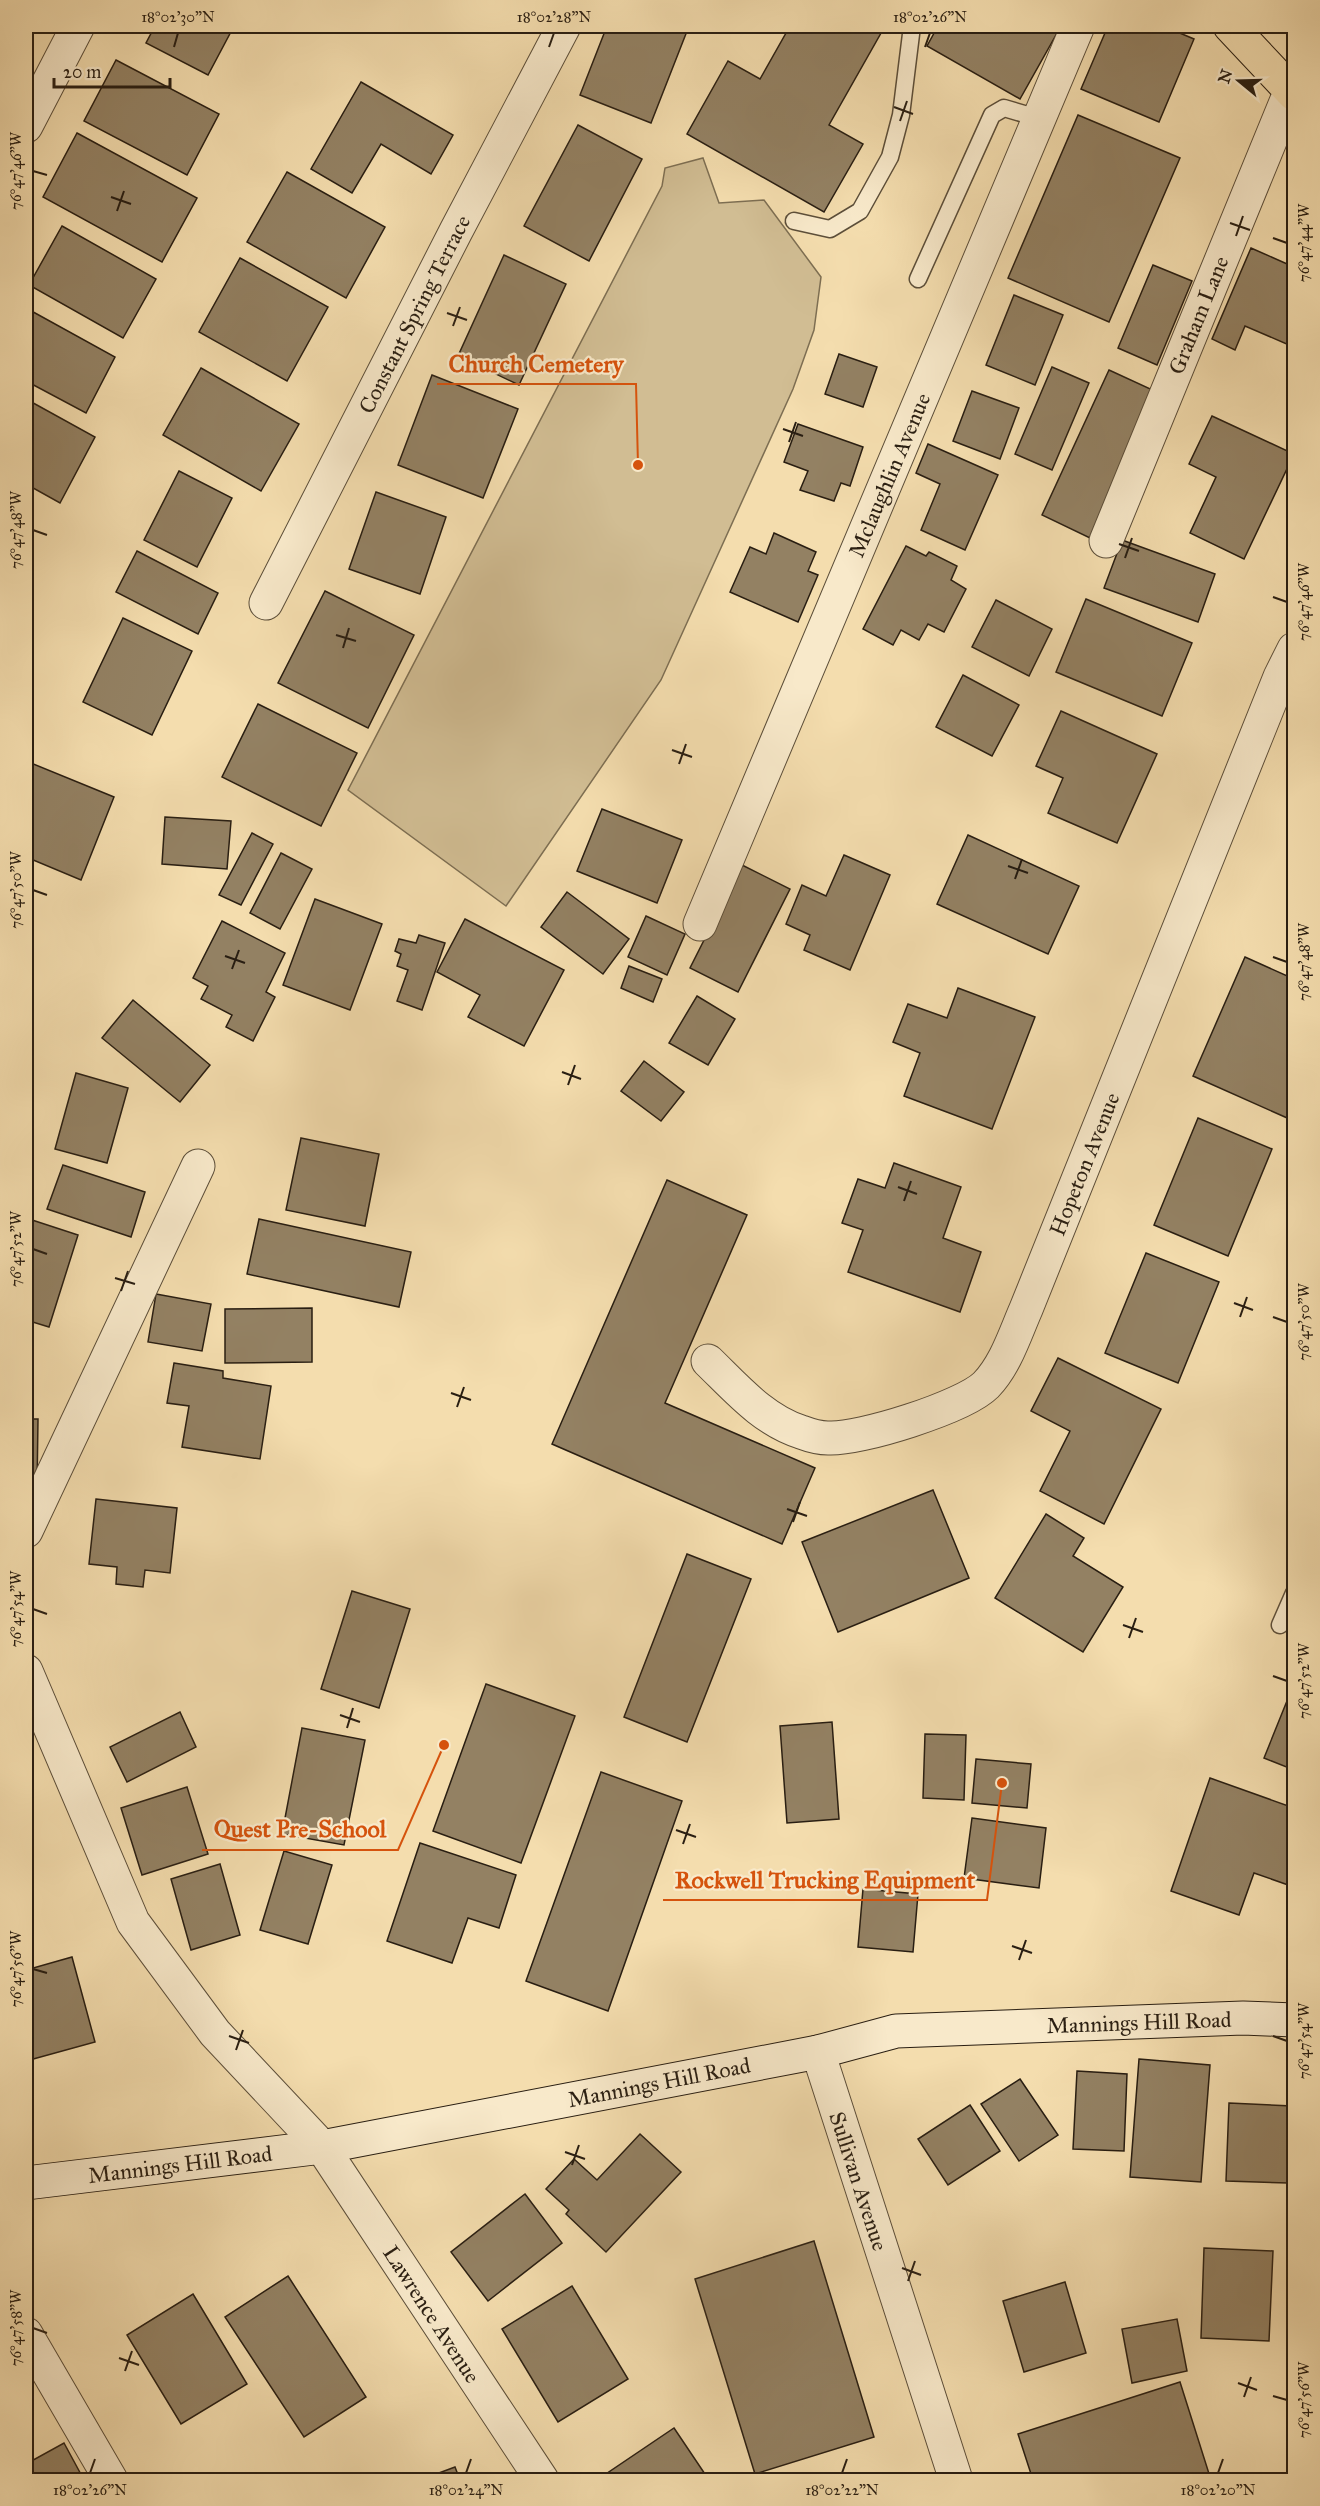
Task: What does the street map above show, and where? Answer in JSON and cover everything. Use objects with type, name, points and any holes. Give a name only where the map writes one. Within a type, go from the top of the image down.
[{"type":"main road","points":[[1230,26],[1293,92]]},
{"type":"street","points":[[26,126],[78,26]]},
{"type":"street","name":"Constant Spring Terrace","points":[[266,603],[450,241],[564,26]]},
{"type":"street","name":"Mclaughlin Avenue","points":[[700,924],[1078,26]]},
{"type":"street","name":"Graham Lane","points":[[1106,540],[1293,92]]},
{"type":"street","name":"Hopeton Avenue","points":[[708,1361],[765,1415],[800,1432],[828,1439],[860,1434],[929,1416],[960,1402],[985,1386],[1005,1358],[1026,1309],[1294,648]]},
{"type":"street","points":[[26,1531],[198,1166]]},
{"type":"street","name":"Lawrence Avenue","points":[[26,1671],[133,1922],[215,2033],[322,2147],[542,2481]]},
{"type":"street","name":"Mannings Hill Road","points":[[26,2183],[322,2147],[818,2052],[896,2031],[1243,2018],[1294,2020]]},
{"type":"street","name":"Sullivan Avenue","points":[[818,2052],[956,2481]]},
{"type":"street","points":[[26,2334],[111,2481]]},
{"type":"lane","points":[[794,221],[830,229],[860,211],[890,157],[901,115],[912,26]]},
{"type":"lane","points":[[918,279],[992,115],[1004,108],[1038,118]]},
{"type":"lane","points":[[1280,1625],[1294,1593]]},
{"type":"shaded area","points":[[703,158],[719,203],[764,200],[821,277],[814,330],[793,389],[661,680],[506,906],[348,790],[662,186],[665,168]]},
{"type":"building","points":[[155,26],[234,26],[208,75],[146,43]]},
{"type":"building","points":[[607,26],[689,26],[651,123],[580,95]]},
{"type":"building","points":[[790,26],[885,26],[829,125],[863,144],[824,212],[687,134],[728,61],[760,79]]},
{"type":"building","points":[[938,26],[1061,26],[1020,99],[927,46]]},
{"type":"building","points":[[1108,26],[1163,26],[1194,39],[1159,122],[1081,89]]},
{"type":"building","points":[[116,60],[219,114],[187,175],[84,121]]},
{"type":"building","points":[[361,82],[453,135],[431,174],[381,144],[352,193],[311,169]]},
{"type":"building","points":[[1078,115],[1180,158],[1109,322],[1008,278]]},
{"type":"building","points":[[578,125],[642,159],[589,261],[524,226]]},
{"type":"building","points":[[77,133],[197,198],[162,262],[43,197]]},
{"type":"building","points":[[287,172],[385,227],[346,298],[247,242]]},
{"type":"building","points":[[62,226],[156,279],[123,338],[29,285]]},
{"type":"building","points":[[1251,248],[1294,267],[1294,332],[1289,345],[1245,326],[1235,350],[1212,339]]},
{"type":"building","points":[[504,255],[566,284],[519,385],[458,356]]},
{"type":"building","points":[[240,258],[328,307],[287,381],[199,332]]},
{"type":"building","points":[[1153,265],[1192,281],[1157,365],[1118,348]]},
{"type":"building","points":[[1014,295],[1063,315],[1035,385],[986,365]]},
{"type":"building","points":[[26,308],[115,357],[86,413],[26,381]]},
{"type":"building","points":[[839,354],[877,367],[863,407],[825,394]]},
{"type":"building","points":[[1052,367],[1089,383],[1052,470],[1015,454]]},
{"type":"building","points":[[201,368],[299,424],[261,491],[163,435]]},
{"type":"building","points":[[1109,370],[1157,392],[1090,538],[1042,515]]},
{"type":"building","points":[[432,375],[518,409],[483,498],[398,465]]},
{"type":"building","points":[[972,391],[1019,408],[1000,459],[953,441]]},
{"type":"building","points":[[26,399],[95,437],[60,503],[26,484]]},
{"type":"building","points":[[1212,416],[1294,454],[1244,559],[1190,533],[1216,477],[1189,464]]},
{"type":"building","points":[[798,424],[863,447],[850,486],[841,483],[834,501],[800,490],[808,471],[784,462]]},
{"type":"building","points":[[928,444],[998,475],[965,550],[921,530],[940,484],[916,473]]},
{"type":"building","points":[[179,471],[232,498],[197,567],[144,540]]},
{"type":"building","points":[[376,492],[446,517],[420,594],[349,569]]},
{"type":"building","points":[[774,533],[816,552],[808,571],[818,575],[798,622],[730,592],[750,547],[766,554]]},
{"type":"building","points":[[1122,540],[1215,574],[1198,622],[1104,588]]},
{"type":"building","points":[[906,546],[926,556],[929,552],[957,566],[951,580],[966,589],[944,632],[928,624],[919,640],[901,630],[893,645],[863,629]]},
{"type":"building","points":[[137,551],[218,593],[198,634],[116,592]]},
{"type":"building","points":[[325,591],[414,635],[368,728],[278,683]]},
{"type":"building","points":[[1086,599],[1192,643],[1162,716],[1056,672]]},
{"type":"building","points":[[996,600],[1052,629],[1029,676],[972,647]]},
{"type":"building","points":[[123,618],[192,651],[152,735],[83,702]]},
{"type":"building","points":[[963,675],[1019,705],[992,756],[936,727]]},
{"type":"building","points":[[258,704],[357,753],[321,826],[222,777]]},
{"type":"building","points":[[1061,711],[1157,754],[1117,843],[1048,813],[1063,778],[1036,766]]},
{"type":"building","points":[[26,761],[114,797],[81,880],[26,857]]},
{"type":"building","points":[[602,809],[682,840],[657,903],[577,871]]},
{"type":"building","points":[[165,817],[231,821],[227,869],[162,864]]},
{"type":"building","points":[[252,833],[273,844],[241,905],[219,895]]},
{"type":"building","points":[[968,835],[1079,886],[1048,954],[937,904]]},
{"type":"building","points":[[281,853],[312,869],[280,929],[250,913]]},
{"type":"building","points":[[844,855],[890,875],[850,970],[804,950],[810,935],[786,924],[802,885],[826,896]]},
{"type":"building","points":[[742,865],[790,889],[738,992],[690,968]]},
{"type":"building","points":[[567,892],[629,939],[603,974],[541,927]]},
{"type":"building","points":[[315,899],[382,924],[350,1010],[283,985]]},
{"type":"building","points":[[646,916],[685,934],[667,975],[628,957]]},
{"type":"building","points":[[465,919],[564,970],[524,1046],[468,1017],[480,995],[437,972]]},
{"type":"building","points":[[222,921],[285,953],[266,992],[275,997],[253,1041],[226,1027],[232,1015],[201,999],[208,986],[193,978]]},
{"type":"building","points":[[419,935],[445,943],[422,1010],[397,1001],[408,970],[397,966],[401,954],[395,951],[399,939],[416,943]]},
{"type":"building","points":[[1245,957],[1294,979],[1294,1121],[1193,1076]]},
{"type":"building","points":[[629,966],[662,979],[653,1002],[621,988]]},
{"type":"building","points":[[958,988],[1035,1017],[992,1129],[904,1096],[920,1053],[893,1042],[908,1004],[947,1018]]},
{"type":"building","points":[[697,996],[735,1019],[708,1065],[669,1043]]},
{"type":"building","points":[[133,1000],[210,1065],[180,1102],[102,1038]]},
{"type":"building","points":[[644,1061],[684,1092],[661,1121],[621,1091]]},
{"type":"building","points":[[76,1073],[128,1088],[107,1163],[55,1149]]},
{"type":"building","points":[[1198,1118],[1272,1149],[1228,1256],[1154,1225]]},
{"type":"building","points":[[301,1138],[379,1154],[365,1226],[286,1210]]},
{"type":"building","points":[[894,1163],[961,1187],[943,1238],[981,1252],[960,1312],[848,1272],[863,1230],[842,1223],[858,1179],[885,1188]]},
{"type":"building","points":[[63,1165],[145,1192],[131,1237],[47,1209]]},
{"type":"building","points":[[667,1180],[747,1215],[665,1403],[815,1468],[782,1544],[552,1444]]},
{"type":"building","points":[[26,1218],[78,1235],[49,1327],[26,1320]]},
{"type":"building","points":[[259,1219],[411,1252],[399,1307],[247,1274]]},
{"type":"building","points":[[1146,1253],[1219,1282],[1178,1383],[1105,1353]]},
{"type":"building","points":[[156,1294],[211,1304],[202,1351],[148,1342]]},
{"type":"building","points":[[312,1308],[312,1362],[225,1363],[225,1309]]},
{"type":"building","points":[[1058,1358],[1161,1409],[1104,1524],[1040,1491],[1070,1431],[1031,1411]]},
{"type":"building","points":[[174,1363],[223,1371],[223,1378],[271,1386],[260,1459],[182,1447],[189,1406],[167,1403]]},
{"type":"building","points":[[26,1419],[38,1419],[37,1489],[26,1489]]},
{"type":"building","points":[[933,1490],[969,1578],[838,1632],[802,1542]]},
{"type":"building","points":[[96,1499],[177,1508],[170,1573],[145,1570],[143,1587],[116,1584],[117,1567],[89,1564]]},
{"type":"building","points":[[1046,1514],[1084,1538],[1073,1556],[1123,1587],[1083,1652],[995,1598]]},
{"type":"building","points":[[687,1554],[751,1579],[687,1742],[624,1717]]},
{"type":"building","points":[[352,1591],[410,1609],[379,1708],[321,1689]]},
{"type":"building","points":[[486,1684],[575,1716],[521,1863],[433,1831]]},
{"type":"building","points":[[1294,1687],[1294,1770],[1264,1758]]},
{"type":"building","points":[[180,1712],[196,1747],[127,1782],[110,1747]]},
{"type":"building","points":[[832,1722],[839,1819],[787,1823],[780,1726]]},
{"type":"building","points":[[302,1728],[365,1740],[344,1845],[282,1834]]},
{"type":"building","points":[[925,1734],[966,1735],[964,1800],[923,1798]]},
{"type":"building","points":[[976,1759],[1031,1764],[1027,1808],[972,1803]]},
{"type":"building","points":[[601,1772],[682,1801],[608,2011],[526,1981]]},
{"type":"building","points":[[1210,1778],[1294,1808],[1294,1875],[1291,1886],[1254,1873],[1239,1915],[1171,1891]]},
{"type":"building","points":[[187,1787],[208,1854],[142,1875],[121,1808]]},
{"type":"building","points":[[972,1818],[1046,1828],[1039,1888],[964,1878]]},
{"type":"building","points":[[420,1843],[516,1875],[499,1928],[468,1918],[452,1963],[387,1941]]},
{"type":"building","points":[[284,1851],[332,1865],[308,1944],[260,1930]]},
{"type":"building","points":[[220,1864],[240,1935],[191,1950],[171,1879]]},
{"type":"building","points":[[863,1889],[918,1894],[913,1952],[858,1947]]},
{"type":"building","points":[[72,1957],[95,2042],[26,2061],[26,1970]]},
{"type":"building","points":[[1139,2059],[1210,2065],[1201,2182],[1130,2177]]},
{"type":"building","points":[[1077,2071],[1127,2074],[1124,2151],[1073,2149]]},
{"type":"building","points":[[1020,2079],[1058,2135],[1019,2161],[981,2104]]},
{"type":"building","points":[[1229,2103],[1292,2106],[1288,2183],[1226,2181]]},
{"type":"building","points":[[970,2105],[1000,2151],[948,2185],[918,2139]]},
{"type":"building","points":[[640,2134],[681,2172],[606,2252],[566,2214],[569,2210],[546,2189],[574,2159],[597,2180]]},
{"type":"building","points":[[525,2194],[562,2243],[488,2301],[451,2252]]},
{"type":"building","points":[[814,2241],[874,2437],[755,2474],[695,2279]]},
{"type":"building","points":[[1204,2248],[1273,2251],[1269,2341],[1201,2338]]},
{"type":"building","points":[[288,2276],[366,2397],[304,2437],[225,2317]]},
{"type":"building","points":[[1065,2282],[1086,2353],[1024,2372],[1003,2301]]},
{"type":"building","points":[[572,2286],[628,2379],[558,2422],[502,2329]]},
{"type":"building","points":[[193,2294],[247,2384],[181,2424],[127,2335]]},
{"type":"building","points":[[1177,2319],[1187,2371],[1132,2383],[1122,2329]]},
{"type":"building","points":[[1180,2382],[1211,2480],[1138,2480],[1135,2473],[1112,2480],[1033,2480],[1018,2434]]},
{"type":"building","points":[[674,2428],[709,2480],[597,2480]]},
{"type":"building","points":[[64,2443],[84,2480],[26,2480],[26,2464]]},
{"type":"building","points":[[455,2467],[460,2480],[420,2480]]},
{"type":"place","name":"Church Cemetery","points":[[638,465]]},
{"type":"place","name":"Quest Pre-School","points":[[444,1745]]},
{"type":"place","name":"Rockwell Trucking Equipment","points":[[1002,1783]]}]
